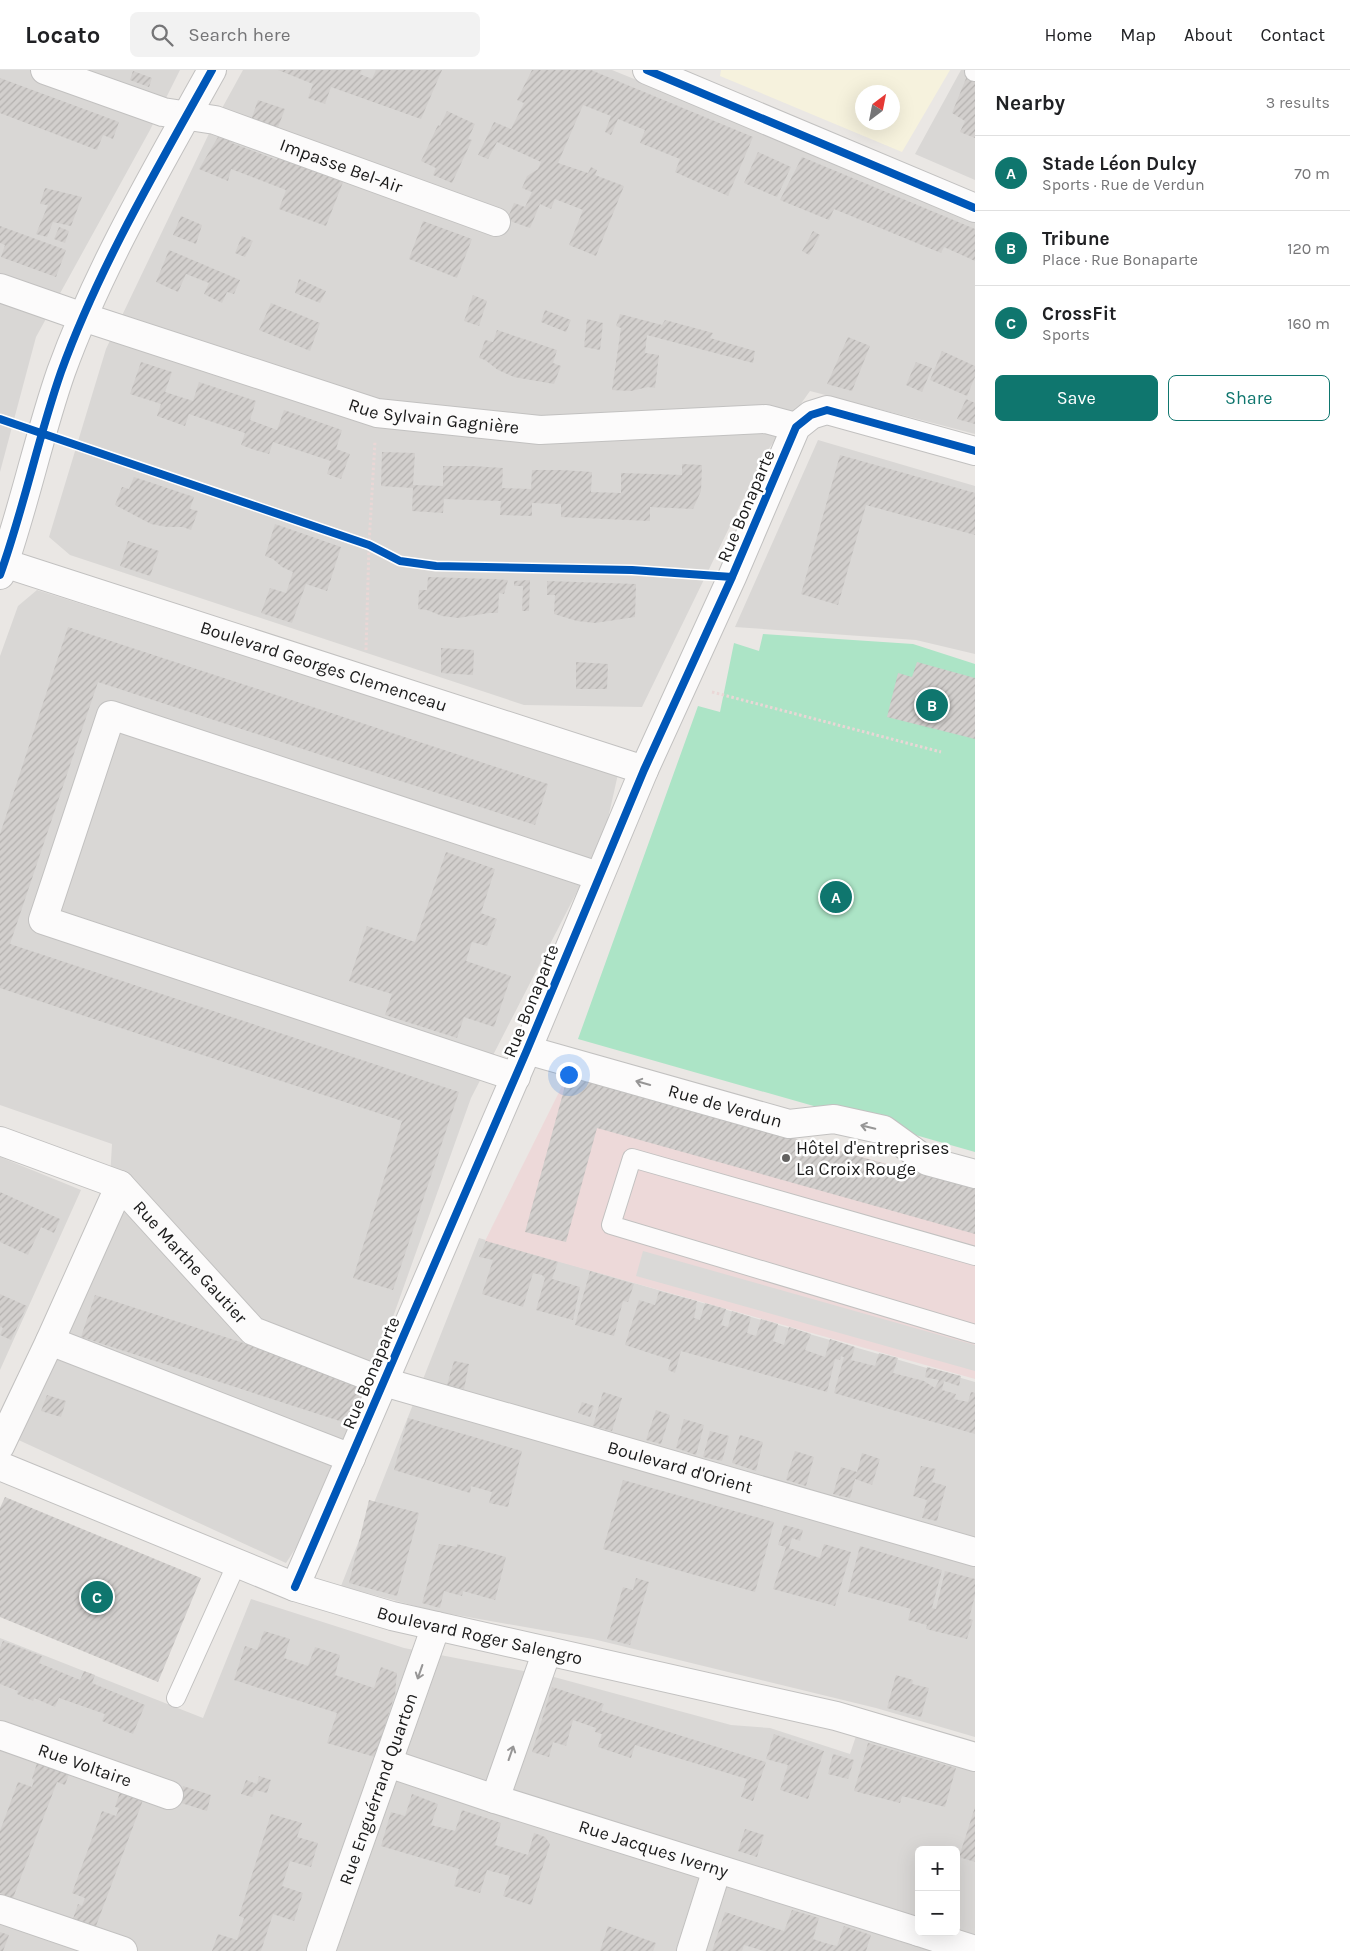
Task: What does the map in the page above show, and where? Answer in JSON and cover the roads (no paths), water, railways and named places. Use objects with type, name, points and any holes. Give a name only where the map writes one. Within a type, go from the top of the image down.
[{"type":"street","name":"Impasse Bel-Air","points":[[45,70],[163,112],[215,120],[496,222]]},
{"type":"street","points":[[2,569],[7,530],[62,371],[83,317],[121,238],[212,70]]},
{"type":"street","points":[[647,70],[975,208]]},
{"type":"street","name":"Rue Sylvain Gagnière","points":[[0,288],[377,413],[540,430],[766,419],[796,427]]},
{"type":"street","points":[[796,427],[811,416],[827,410],[975,451]]},
{"type":"street","name":"Rue Bonaparte","points":[[295,1587],[516,1077],[598,876],[683,682],[732,577],[796,427]]},
{"type":"street","name":"Boulevard Georges Clemenceau","points":[[2,569],[357,677],[644,770]]},
{"type":"street","points":[[516,1077],[43,920],[110,715],[598,876]]},
{"type":"street","name":"Rue de Verdun","points":[[527,1050],[789,1124],[834,1119],[884,1130],[927,1161],[975,1174]]},
{"type":"street","name":"Rue Marthe Gautier","points":[[0,1141],[120,1185],[253,1331],[384,1382]]},
{"type":"street","points":[[0,1446],[50,1341],[120,1185]]},
{"type":"street","points":[[50,1341],[351,1458]]},
{"type":"street","name":"Boulevard d'Orient","points":[[384,1382],[975,1552]]},
{"type":"street","name":"Boulevard Roger Salengro","points":[[0,1466],[295,1587],[392,1616],[836,1716],[975,1757]]},
{"type":"street","name":"Rue Enguérrand Quarton","points":[[321,1951],[436,1626]]},
{"type":"street","points":[[495,1799],[547,1651]]},
{"type":"street","name":"Rue Voltaire","points":[[0,1735],[169,1795]]},
{"type":"street","name":"Rue Jacques Iverny","points":[[388,1763],[495,1799],[915,1931]]},
{"type":"street","points":[[692,1951],[717,1869]]},
{"type":"street","points":[[0,1909],[123,1951]]},
{"type":"street","name":"Rue Jacques Iverny","points":[[931,1936],[975,1950]]},
{"type":"lane","points":[[975,1256],[632,1158],[610,1225],[975,1334]]},
{"type":"lane","points":[[176,1698],[237,1563]]},
{"type":"place","name":"Tribune","points":[[932,705]]},
{"type":"place","name":"Stade Léon Dulcy","points":[[836,897]]},
{"type":"place","name":"Hôtel d'entreprises La Croix Rouge","points":[[786,1158]]},
{"type":"place","name":"CrossFit","points":[[97,1597]]}]
